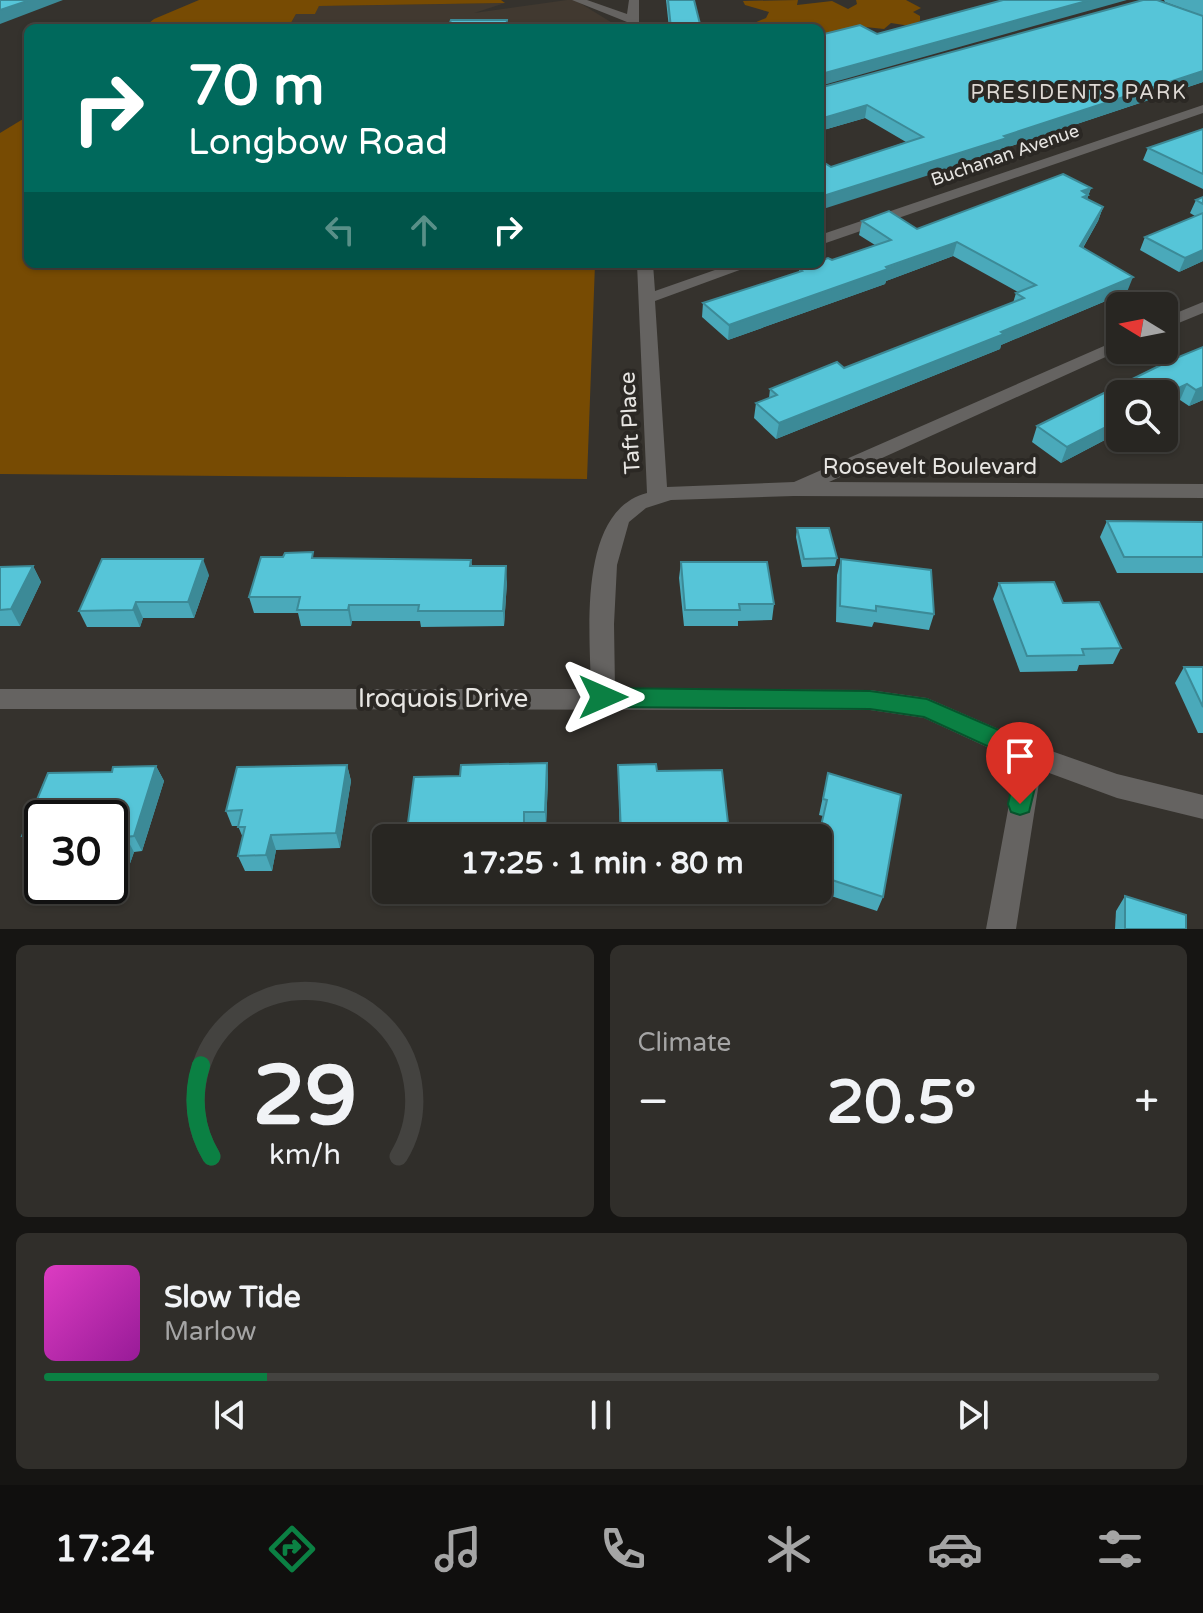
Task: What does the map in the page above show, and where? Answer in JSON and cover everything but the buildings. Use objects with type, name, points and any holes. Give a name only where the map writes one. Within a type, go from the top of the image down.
[{"type":"street","points":[[577,0],[632,24],[634,0]]},
{"type":"street","name":"Buchanan Avenue","points":[[824,239],[1203,109]]},
{"type":"street","name":"Taft Place","points":[[603,697],[604,571],[614,529],[632,505],[657,497],[645,268]]},
{"type":"street","points":[[646,299],[736,268]]},
{"type":"street","points":[[1178,318],[1203,307]]},
{"type":"street","points":[[794,489],[1106,350]]},
{"type":"street","name":"Roosevelt Boulevard","points":[[657,497],[671,493],[794,489],[1203,491]]},
{"type":"street","name":"Iroquois Drive","points":[[0,699],[603,697],[870,700],[927,708],[1031,755],[1117,786],[1203,807]]},
{"type":"street","points":[[1001,929],[1020,804],[1031,755]]},
{"type":"shaded area","points":[[199,0],[501,0],[505,3],[319,6],[315,14],[296,14],[290,24],[148,24]]},
{"type":"shaded area","points":[[575,0],[614,24],[290,24],[296,14],[315,14],[319,6],[505,3],[474,13]]},
{"type":"shaded area","points":[[798,0],[797,5],[832,1],[848,9],[857,4],[856,0],[906,0],[921,8],[913,12],[920,16],[920,21],[910,26],[891,23],[884,29],[856,26],[824,37],[824,24],[754,24],[766,18],[769,12],[745,5],[743,1]]},
{"type":"shaded area","points":[[24,118],[24,268],[595,268],[587,479],[0,474],[0,133]]},
{"type":"district","name":"PRESIDENTS PARK","points":[[1079,92]]},
{"type":"route","points":[[603,697],[870,700],[927,708],[1031,755],[1020,804]]}]
